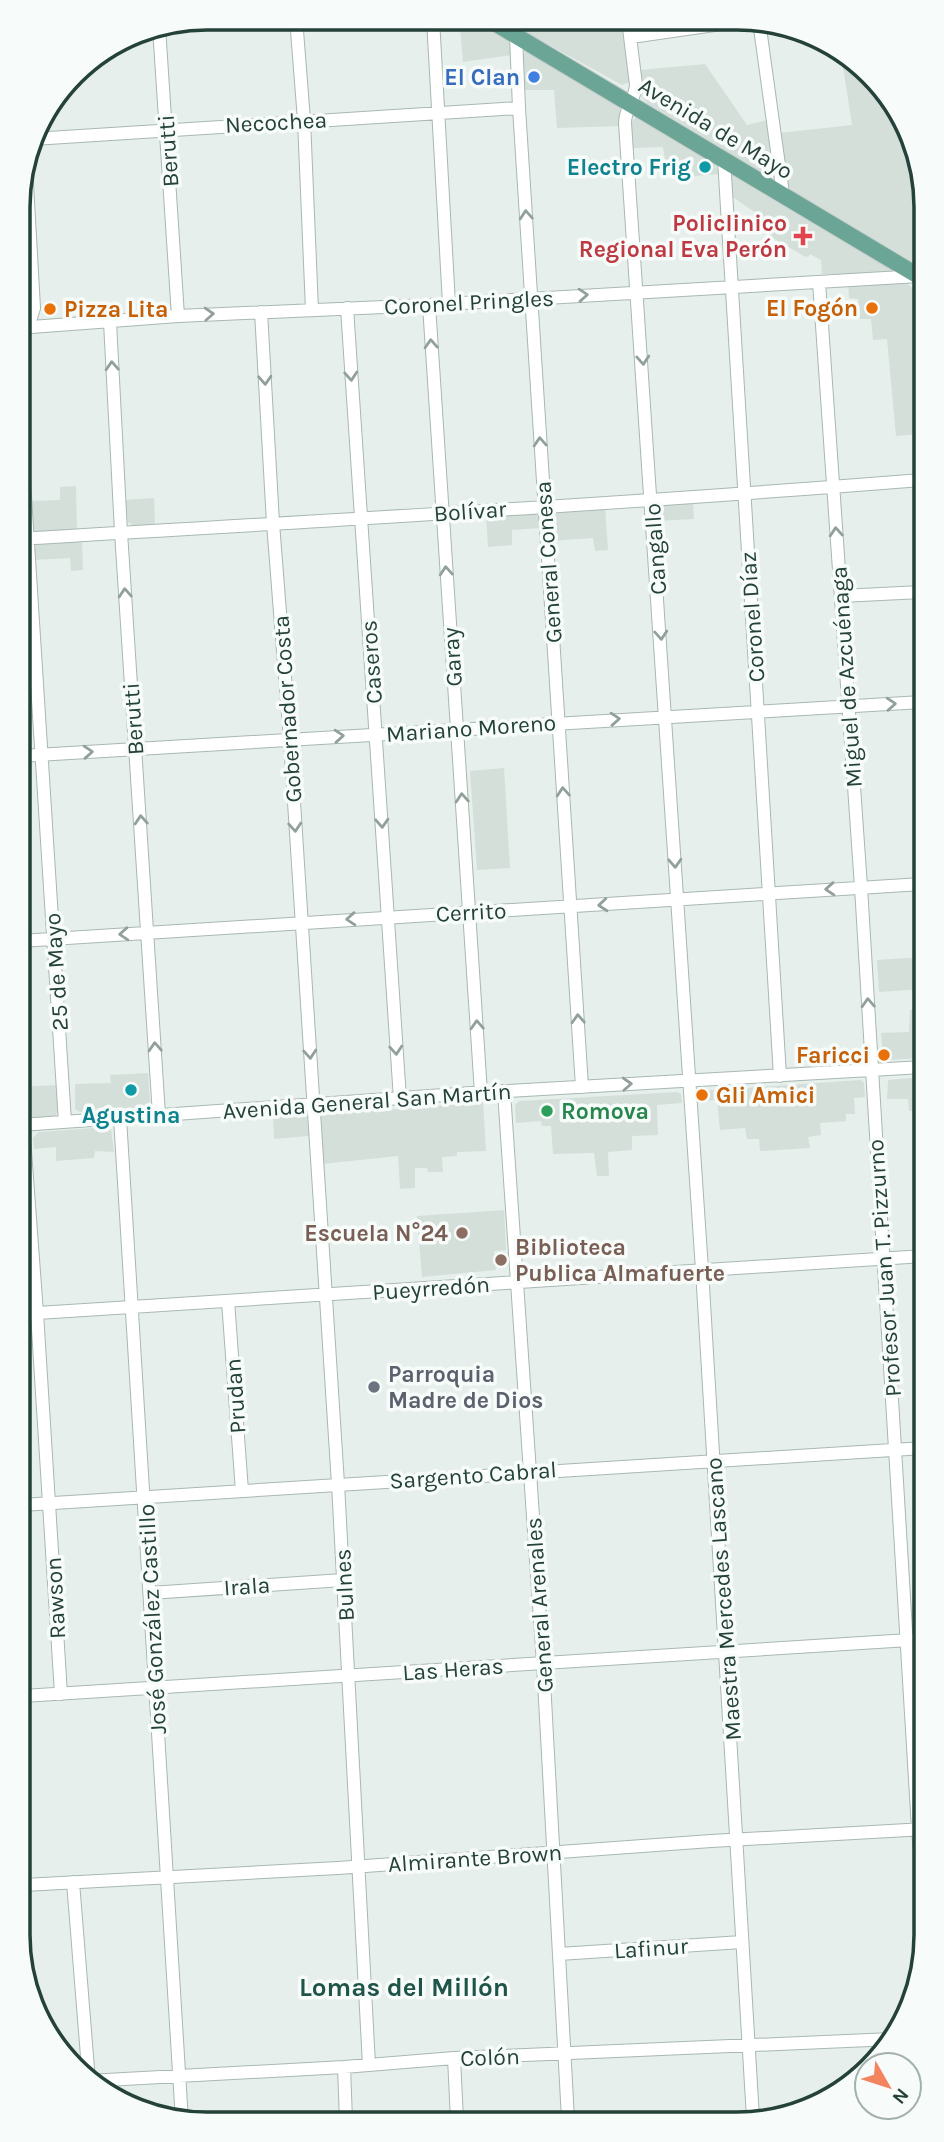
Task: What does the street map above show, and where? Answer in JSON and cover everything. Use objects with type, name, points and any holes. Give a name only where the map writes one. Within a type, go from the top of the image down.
[{"type":"main road","name":"Avenida de Mayo","points":[[506,30],[914,273]]},
{"type":"street","points":[[297,30],[304,120],[312,310]]},
{"type":"street","points":[[433,30],[449,304]]},
{"type":"street","name":"Cangallo","points":[[630,30],[636,92],[625,114],[625,123],[689,1081]]},
{"type":"street","points":[[631,37],[680,30]]},
{"type":"street","points":[[760,31],[783,194]]},
{"type":"street","name":"Berutti","points":[[160,36],[178,316]]},
{"type":"street","name":"General Conesa","points":[[516,36],[582,1087]]},
{"type":"street","name":"Necochea","points":[[43,138],[519,108]]},
{"type":"street","name":"Coronel Díaz","points":[[724,159],[780,1076]]},
{"type":"street","points":[[30,237],[34,308],[30,321]]},
{"type":"street","name":"Coronel Pringles","points":[[30,329],[178,316],[449,304],[914,277]]},
{"type":"street","name":"Miguel de Azcuénaga","points":[[820,282],[862,887],[872,1071]]},
{"type":"street","name":"Garay","points":[[429,305],[481,1093]]},
{"type":"street","name":"Caseros","points":[[346,308],[400,1099]]},
{"type":"street","name":"Gobernador Costa","points":[[261,312],[313,1106]]},
{"type":"street","name":"Berutti","points":[[110,322],[159,1115]]},
{"type":"street","name":"Bolívar","points":[[30,538],[361,519],[914,481]]},
{"type":"street","points":[[841,597],[914,592]]},
{"type":"street","name":"25 de Mayo","points":[[30,622],[65,1122]]},
{"type":"street","name":"Mariano Moreno","points":[[30,756],[914,703]]},
{"type":"street","name":"Cerrito","points":[[30,940],[914,884]]},
{"type":"street","name":"Avenida General San Martín","points":[[30,1124],[481,1093],[914,1068]]},
{"type":"street","name":"Profesor Juan T. Pizzurno","points":[[872,1071],[914,1721]]},
{"type":"street","name":"Maestra Mercedes Lascano","points":[[689,1081],[738,1839],[753,2111]]},
{"type":"street","name":"General Arenales","points":[[504,1092],[542,1663],[568,2112]]},
{"type":"street","name":"Bulnes","points":[[313,1106],[338,1484],[369,2065]]},
{"type":"street","name":"José González Castillo","points":[[120,1118],[181,2111]]},
{"type":"street","name":"Rawson","points":[[30,1225],[61,1694]]},
{"type":"street","name":"Pueyrredón","points":[[30,1313],[914,1256]]},
{"type":"street","name":"Prudan","points":[[228,1301],[242,1491]]},
{"type":"street","name":"Sargento Cabral","points":[[30,1504],[914,1449]]},
{"type":"street","name":"Irala","points":[[150,1592],[343,1580]]},
{"type":"street","name":"Las Heras","points":[[30,1696],[914,1640]]},
{"type":"street","name":"Almirante Brown","points":[[30,1885],[914,1829]]},
{"type":"street","points":[[73,1882],[88,2065]]},
{"type":"street","name":"Lafinur","points":[[559,1954],[742,1942]]},
{"type":"street","name":"Colón","points":[[105,2080],[344,2067],[454,2058],[880,2039]]},
{"type":"street","points":[[454,2058],[457,2112]]},
{"type":"street","points":[[344,2067],[346,2112]]},
{"type":"shaded area","points":[[460,30],[495,30],[508,38],[511,55],[463,62]]},
{"type":"shaded area","points":[[522,30],[623,30],[630,82],[622,85]]},
{"type":"shaded area","points":[[527,50],[620,106],[621,126],[557,128],[554,90],[523,90],[521,57]]},
{"type":"shaded area","points":[[705,64],[747,125],[768,120],[774,169],[771,173],[765,174],[642,98],[640,70]]},
{"type":"shaded area","points":[[843,65],[870,90],[891,118],[901,139],[913,184],[914,263],[793,192],[784,181],[779,133],[852,125]]},
{"type":"shaded area","points":[[637,117],[714,161],[719,174],[672,178],[670,166],[666,166],[663,147],[633,148],[631,122]]},
{"type":"shaded area","points":[[731,173],[896,271],[822,274],[821,260],[810,254],[808,257],[804,256],[762,232],[762,217],[728,194],[728,177]]},
{"type":"shaded area","points":[[848,281],[898,281],[914,289],[914,435],[896,436],[887,339],[873,340],[871,319],[860,319],[858,299],[849,298]]},
{"type":"shaded area","points":[[76,486],[77,532],[34,532],[31,501],[60,500],[60,487]]},
{"type":"shaded area","points":[[154,498],[155,526],[136,527],[128,522],[125,500]]},
{"type":"shaded area","points":[[693,502],[694,519],[657,521],[656,511],[661,504]]},
{"type":"shaded area","points":[[605,506],[608,550],[595,551],[593,538],[551,541],[549,520],[555,510]]},
{"type":"shaded area","points":[[538,512],[541,528],[512,530],[512,545],[488,547],[486,515]]},
{"type":"shaded area","points":[[82,540],[83,570],[71,571],[70,558],[33,560],[36,544]]},
{"type":"shaded area","points":[[504,768],[510,868],[477,870],[470,771]]},
{"type":"shaded area","points":[[914,958],[914,990],[879,992],[877,960]]},
{"type":"shaded area","points":[[914,1009],[914,1059],[888,1060],[883,1055],[881,1033],[909,1032],[910,1010]]},
{"type":"shaded area","points":[[148,1073],[150,1102],[145,1107],[80,1112],[75,1109],[75,1084],[111,1083],[110,1075]]},
{"type":"shaded area","points":[[914,1078],[914,1111],[909,1111],[908,1099],[887,1099],[888,1080]]},
{"type":"shaded area","points":[[861,1080],[864,1083],[865,1097],[854,1098],[855,1114],[846,1114],[846,1121],[820,1123],[821,1135],[808,1137],[810,1148],[760,1151],[759,1139],[747,1139],[745,1128],[720,1130],[717,1100],[698,1101],[701,1091]]},
{"type":"shaded area","points":[[57,1085],[56,1115],[30,1118],[30,1086]]},
{"type":"shaded area","points":[[677,1092],[681,1094],[682,1103],[657,1105],[658,1135],[632,1136],[632,1150],[608,1152],[609,1176],[597,1176],[594,1153],[553,1154],[551,1126],[542,1126],[541,1121],[516,1123],[515,1105],[519,1101]]},
{"type":"shaded area","points":[[483,1102],[486,1151],[457,1152],[457,1156],[442,1157],[443,1172],[428,1172],[427,1168],[415,1168],[415,1188],[400,1189],[398,1156],[322,1164],[323,1115]]},
{"type":"shaded area","points":[[273,1112],[305,1112],[307,1117],[309,1136],[274,1139]]},
{"type":"shaded area","points":[[108,1127],[111,1129],[114,1152],[95,1151],[94,1158],[56,1161],[56,1147],[34,1149],[33,1138],[39,1132]]},
{"type":"shaded area","name":"Escuela N°24","points":[[504,1210],[506,1250],[494,1251],[496,1270],[422,1277],[417,1216]]},
{"type":"place","name":"El Clan","points":[[534,77]]},
{"type":"place","name":"Electro Frig","points":[[705,167]]},
{"type":"place","name":"Policlinico Regional Eva Perón","points":[[803,236]]},
{"type":"place","name":"El Fogón","points":[[872,308]]},
{"type":"place","name":"Pizza Lita","points":[[50,309]]},
{"type":"place","name":"Faricci","points":[[884,1055]]},
{"type":"place","name":"Agustina","points":[[131,1090]]},
{"type":"place","name":"Gli Amici","points":[[702,1095]]},
{"type":"place","name":"Romova","points":[[547,1111]]},
{"type":"place","name":"Escuela N°24","points":[[462,1233]]},
{"type":"place","name":"Biblioteca Publica Almafuerte","points":[[501,1260]]},
{"type":"place","name":"Parroquia Madre de Dios","points":[[374,1387]]},
{"type":"district","name":"Lomas del Millón","points":[[404,1987]]}]
